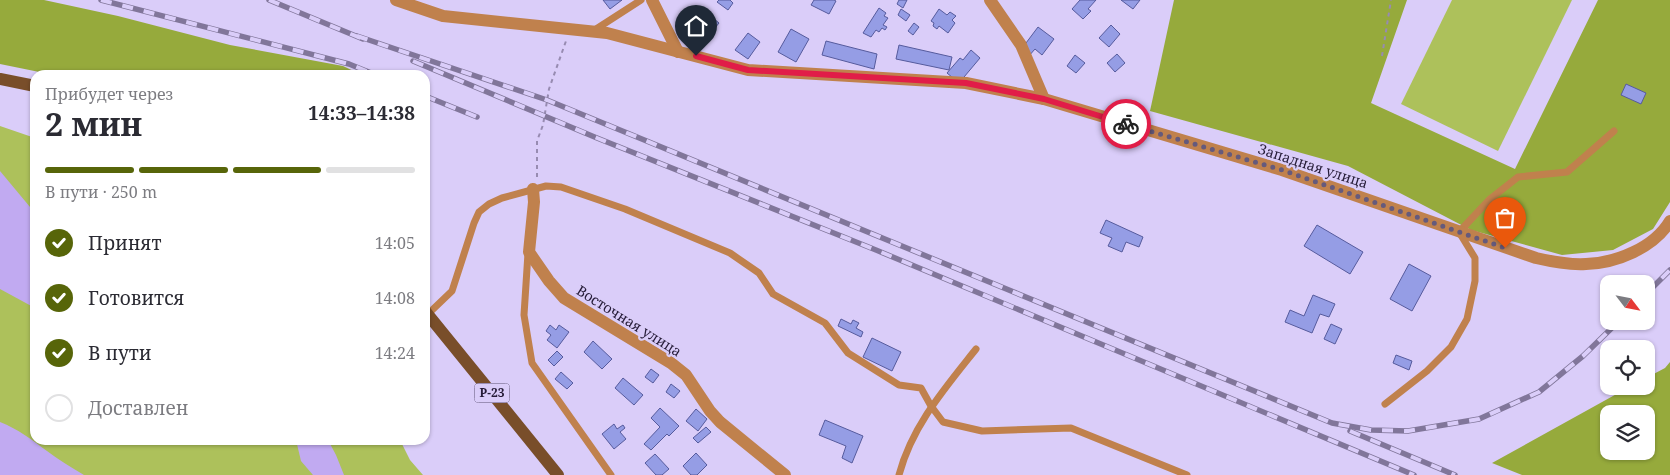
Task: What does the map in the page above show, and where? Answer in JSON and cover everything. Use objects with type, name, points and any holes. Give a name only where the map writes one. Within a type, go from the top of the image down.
[{"type":"main road","points":[[0,78],[30,85]]},
{"type":"main road","name":"Р-23","points":[[430,317],[558,475]]},
{"type":"street","name":"Западная улица","points":[[396,0],[443,16],[607,33],[748,70],[966,83],[1044,99],[1282,170],[1536,258],[1563,263],[1587,264],[1612,260],[1635,251],[1652,241],[1670,221]]},
{"type":"street","points":[[652,0],[678,52]]},
{"type":"street","points":[[990,0],[1022,45],[1044,99]]},
{"type":"street","points":[[528,252],[534,202],[533,189]]},
{"type":"street","name":"Восточная улица","points":[[528,252],[564,298],[671,363],[686,375],[710,412],[785,475]]},
{"type":"lane","points":[[592,32],[641,0]]},
{"type":"lane","points":[[1385,404],[1427,371],[1451,347],[1467,319],[1475,281],[1475,258],[1459,232],[1490,199],[1518,177],[1567,172],[1614,131]]},
{"type":"lane","points":[[430,310],[442,302],[452,291],[479,212],[496,201],[533,189],[546,186],[561,187],[625,209],[730,253],[759,273],[773,294],[825,323],[848,353],[899,385],[921,388],[943,422],[982,431],[1071,428],[1188,475]]},
{"type":"lane","points":[[528,252],[524,315],[532,363],[611,475]]},
{"type":"lane","points":[[899,475],[904,456],[931,406],[976,349]]},
{"type":"path","points":[[1382,56],[1391,0]]},
{"type":"path","points":[[533,189],[537,181],[537,141],[543,125],[549,89],[570,29]]},
{"type":"green space","points":[[0,0],[44,0],[118,16],[230,45],[343,66],[351,70],[30,70],[0,64]]},
{"type":"green space","points":[[1174,0],[1407,0],[1371,103],[1515,169],[1598,0],[1670,0],[1670,202],[1653,229],[1613,250],[1562,255],[1471,230],[1348,166],[1150,111]]},
{"type":"green space","points":[[1452,0],[1572,0],[1498,151],[1401,104]]},
{"type":"green space","points":[[0,126],[30,136],[30,445],[402,445],[410,460],[423,475],[0,475]]},
{"type":"green space","points":[[1670,362],[1670,475],[1522,475],[1492,463],[1615,395],[1655,395],[1655,373],[1665,368]]},
{"type":"shaded area","points":[[0,171],[30,207],[30,305],[0,289]]},
{"type":"shaded area","points":[[0,422],[30,439],[30,445],[39,445],[84,475],[0,475]]},
{"type":"shaded area","points":[[297,445],[331,445],[344,475],[313,475],[301,461]]},
{"type":"building","points":[[603,0],[622,0],[610,9]]},
{"type":"building","points":[[719,0],[730,0],[733,3],[728,10],[717,2]]},
{"type":"building","points":[[814,0],[836,1],[829,14],[811,5]]},
{"type":"building","points":[[899,0],[907,0],[903,8],[897,4]]},
{"type":"building","points":[[1080,0],[1096,0],[1088,9],[1091,11],[1083,19],[1072,9]]},
{"type":"building","points":[[1121,0],[1140,0],[1133,9]]},
{"type":"building","points":[[879,8],[886,13],[884,16],[888,18],[883,25],[887,27],[885,30],[882,28],[879,32],[876,30],[871,37],[863,33]]},
{"type":"building","points":[[901,9],[910,15],[906,21],[898,15]]},
{"type":"building","points":[[939,9],[947,15],[950,12],[956,16],[952,20],[955,23],[948,33],[939,26],[937,29],[931,21]]},
{"type":"building","points":[[707,13],[719,23],[705,40],[693,30]]},
{"type":"building","points":[[914,23],[919,27],[913,35],[908,31]]},
{"type":"building","points":[[1111,25],[1120,34],[1109,47],[1099,38]]},
{"type":"building","points":[[1038,27],[1054,39],[1042,55],[1035,49],[1028,57],[1020,51]]},
{"type":"building","points":[[791,29],[809,39],[796,62],[778,52]]},
{"type":"building","points":[[748,33],[760,42],[748,59],[735,50]]},
{"type":"building","points":[[826,41],[877,54],[874,69],[822,55]]},
{"type":"building","points":[[899,45],[952,57],[949,70],[896,59]]},
{"type":"building","points":[[971,50],[980,58],[959,83],[947,73],[960,58],[963,60]]},
{"type":"building","points":[[1117,54],[1125,63],[1115,72],[1107,63]]},
{"type":"building","points":[[1075,55],[1085,63],[1076,73],[1067,66]]},
{"type":"building","points":[[1626,84],[1646,93],[1641,104],[1621,95]]},
{"type":"building","points":[[1106,220],[1143,237],[1139,247],[1126,242],[1122,252],[1108,246],[1112,238],[1100,233]]},
{"type":"building","points":[[1317,225],[1363,252],[1350,274],[1304,246]]},
{"type":"building","points":[[1409,264],[1431,276],[1412,311],[1390,299]]},
{"type":"building","points":[[1313,295],[1335,304],[1329,317],[1320,314],[1312,333],[1285,322],[1290,310],[1304,316]]},
{"type":"building","points":[[841,319],[851,324],[853,320],[859,323],[856,328],[863,332],[861,337],[838,326]]},
{"type":"building","points":[[1331,324],[1342,329],[1335,344],[1324,339]]},
{"type":"building","points":[[550,325],[556,330],[559,325],[569,332],[557,348],[547,340],[551,335],[546,331]]},
{"type":"building","points":[[872,338],[901,352],[892,371],[863,357]]},
{"type":"building","points":[[593,341],[612,359],[602,369],[584,352]]},
{"type":"building","points":[[557,351],[563,357],[554,366],[548,360]]},
{"type":"building","points":[[1396,355],[1412,361],[1409,370],[1393,363]]},
{"type":"building","points":[[651,369],[659,375],[653,383],[645,377]]},
{"type":"building","points":[[561,372],[573,383],[567,389],[555,379]]},
{"type":"building","points":[[623,378],[643,395],[634,405],[615,388]]},
{"type":"building","points":[[671,384],[680,391],[674,398],[666,392]]},
{"type":"building","points":[[660,408],[679,426],[669,436],[667,434],[651,450],[644,444],[660,427],[651,418]]},
{"type":"building","points":[[696,409],[707,419],[698,431],[686,421]]},
{"type":"building","points":[[825,420],[863,436],[852,463],[842,458],[846,446],[819,435]]},
{"type":"building","points":[[614,424],[617,429],[623,425],[625,428],[620,432],[626,439],[614,449],[602,434]]},
{"type":"building","points":[[706,427],[711,432],[698,443],[693,438]]},
{"type":"building","points":[[696,453],[707,465],[697,475],[691,475],[683,466]]},
{"type":"building","points":[[655,454],[669,469],[662,475],[656,475],[645,463]]},
{"type":"railway","points":[[101,0],[349,64],[364,70]]},
{"type":"railway","points":[[269,0],[363,39]]},
{"type":"railway","points":[[357,36],[547,100],[1332,423],[1371,430],[1408,431],[1479,419],[1539,392],[1583,356],[1610,330]]},
{"type":"railway","points":[[413,61],[597,138],[876,250],[1414,475]]},
{"type":"railway","points":[[430,98],[477,117]]},
{"type":"railway","points":[[1655,285],[1670,270]]},
{"type":"railway","points":[[1350,431],[1455,475]]},
{"type":"way so far","points":[[1126,124],[1282,170],[1505,248]]},
{"type":"route","points":[[696,56],[748,70],[966,83],[1044,99],[1126,124]]}]
